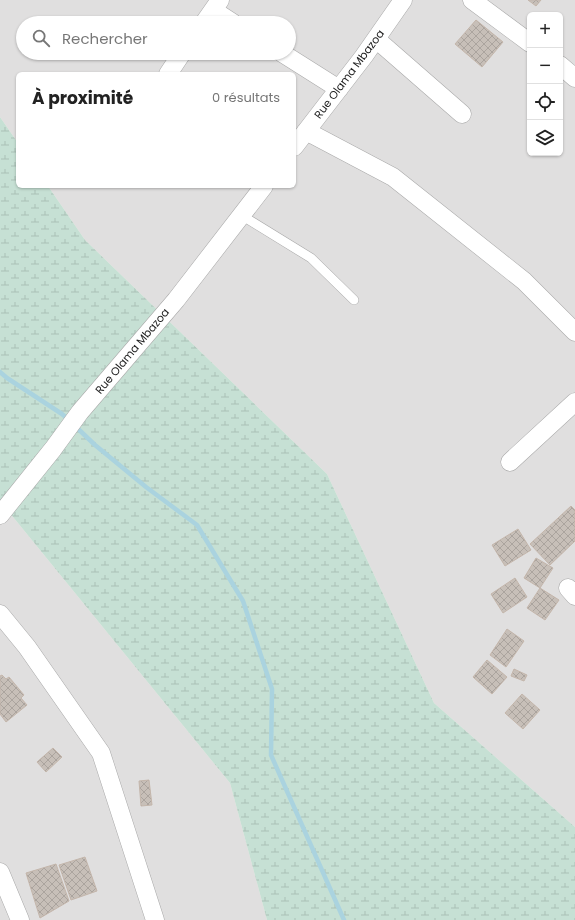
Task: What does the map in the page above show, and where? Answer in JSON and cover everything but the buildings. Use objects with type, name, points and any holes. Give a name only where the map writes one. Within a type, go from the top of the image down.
[{"type":"street","name":"Rue Olama Mbazoa","points":[[296,144],[364,56],[403,0]]},
{"type":"street","points":[[472,0],[527,41]]},
{"type":"street","points":[[212,11],[221,16]]},
{"type":"street","points":[[376,39],[462,114]]},
{"type":"street","points":[[169,72],[177,60]]},
{"type":"street","points":[[293,60],[339,89]]},
{"type":"street","points":[[563,68],[575,78]]},
{"type":"street","points":[[306,131],[393,177],[524,282],[575,332]]},
{"type":"street","name":"Rue Olama Mbazoa","points":[[0,516],[80,412],[176,300],[262,188]]},
{"type":"street","points":[[510,462],[575,402]]},
{"type":"street","points":[[0,614],[27,647],[101,753],[155,920]]},
{"type":"street","points":[[0,872],[20,920]]},
{"type":"lane","points":[[241,215],[310,258],[354,300]]},
{"type":"shaded area","points":[[0,0],[575,0],[575,827],[434,703],[327,474],[85,240],[49,188],[296,188],[296,72],[16,72],[16,140],[0,117]]},
{"type":"shaded area","points":[[0,501],[230,783],[267,920],[0,920]]},
{"type":"green space","points":[[0,117],[16,140],[16,188],[49,188],[85,240],[327,474],[434,703],[575,827],[575,920],[267,920],[230,783],[0,501]]},
{"type":"waterway","points":[[0,372],[69,420]]},
{"type":"waterway","points":[[74,425],[95,445],[146,487],[197,525],[243,601],[272,689],[271,755],[344,920]]}]
